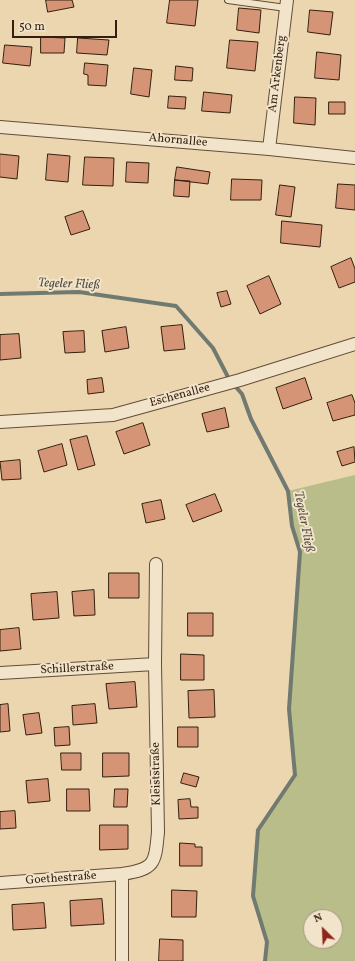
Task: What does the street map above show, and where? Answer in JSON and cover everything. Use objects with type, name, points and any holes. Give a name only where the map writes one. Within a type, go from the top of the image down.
[{"type":"street","name":"Am Arkenberg","points":[[270,149],[287,4]]},
{"type":"street","name":"Ahornallee","points":[[0,127],[270,149],[355,158]]},
{"type":"street","name":"Eschenallee","points":[[0,422],[113,415],[240,380],[355,344]]},
{"type":"street","name":"Kleiststraße","points":[[122,874],[143,871],[155,858],[158,832],[155,664],[156,564]]},
{"type":"street","name":"Schillerstraße","points":[[0,673],[155,664]]},
{"type":"street","name":"Goethestraße","points":[[0,883],[122,874]]},
{"type":"street","points":[[122,874],[122,961]]},
{"type":"lane","points":[[228,0],[287,4]]},
{"type":"green space","points":[[355,475],[355,961],[265,961],[267,942],[253,896],[258,830],[295,775],[289,709],[300,552],[292,526],[288,491]]},
{"type":"building","points":[[46,0],[72,0],[74,7],[48,12]]},
{"type":"building","points":[[170,0],[198,0],[195,26],[167,23]]},
{"type":"building","points":[[239,8],[261,10],[259,33],[237,30]]},
{"type":"building","points":[[310,10],[333,12],[330,35],[308,32]]},
{"type":"building","points":[[41,37],[65,38],[64,53],[41,53]]},
{"type":"building","points":[[78,38],[109,40],[107,55],[77,53]]},
{"type":"building","points":[[230,40],[258,42],[255,71],[227,68]]},
{"type":"building","points":[[5,45],[32,47],[30,66],[3,63]]},
{"type":"building","points":[[317,52],[341,55],[339,80],[315,78]]},
{"type":"building","points":[[85,63],[108,65],[106,86],[88,85],[88,75],[84,74]]},
{"type":"building","points":[[176,66],[193,68],[192,81],[175,80]]},
{"type":"building","points":[[134,68],[152,70],[149,97],[131,94]]},
{"type":"building","points":[[204,92],[232,95],[230,113],[202,111]]},
{"type":"building","points":[[169,96],[186,97],[185,109],[168,108]]},
{"type":"building","points":[[295,97],[316,98],[315,125],[294,123]]},
{"type":"building","points":[[329,102],[345,102],[345,114],[329,114]]},
{"type":"building","points":[[0,154],[19,156],[17,179],[0,177]]},
{"type":"building","points":[[48,154],[70,156],[68,182],[46,180]]},
{"type":"building","points":[[85,157],[114,158],[113,186],[83,185]]},
{"type":"building","points":[[127,162],[149,163],[148,183],[126,182]]},
{"type":"building","points":[[177,167],[210,172],[208,184],[175,180]]},
{"type":"building","points":[[232,179],[262,180],[261,200],[231,200]]},
{"type":"building","points":[[175,180],[190,181],[189,197],[174,196]]},
{"type":"building","points":[[338,184],[355,185],[355,210],[336,208]]},
{"type":"building","points":[[280,185],[295,187],[291,217],[276,215]]},
{"type":"building","points":[[83,211],[90,229],[71,235],[65,217]]},
{"type":"building","points":[[282,221],[322,225],[320,247],[281,243]]},
{"type":"building","points":[[351,258],[355,269],[355,282],[339,288],[331,267]]},
{"type":"building","points":[[269,276],[281,304],[260,314],[247,286]]},
{"type":"building","points":[[227,291],[231,304],[221,307],[217,293]]},
{"type":"building","points":[[182,325],[185,349],[164,351],[161,327]]},
{"type":"building","points":[[126,327],[129,348],[105,352],[102,331]]},
{"type":"building","points":[[84,331],[85,352],[65,353],[63,332]]},
{"type":"building","points":[[19,334],[21,358],[0,360],[0,335]]},
{"type":"building","points":[[102,378],[104,392],[88,394],[87,380]]},
{"type":"building","points":[[305,378],[312,399],[283,409],[276,388]]},
{"type":"building","points":[[352,395],[355,403],[355,415],[333,421],[327,403]]},
{"type":"building","points":[[225,408],[229,427],[207,432],[202,414]]},
{"type":"building","points":[[143,423],[150,445],[124,454],[116,432]]},
{"type":"building","points":[[87,436],[95,465],[78,470],[70,440]]},
{"type":"building","points":[[62,444],[67,465],[44,472],[38,451]]},
{"type":"building","points":[[354,447],[355,462],[342,466],[337,452]]},
{"type":"building","points":[[20,460],[21,479],[2,480],[0,462]]},
{"type":"building","points":[[215,494],[222,511],[193,522],[186,505]]},
{"type":"building","points":[[161,500],[165,519],[146,523],[142,504]]},
{"type":"building","points":[[109,573],[139,573],[139,598],[109,598]]},
{"type":"building","points":[[94,590],[95,615],[74,616],[72,592]]},
{"type":"building","points":[[57,592],[59,618],[33,620],[31,594]]},
{"type":"building","points":[[188,613],[213,613],[213,636],[188,636]]},
{"type":"building","points":[[19,628],[21,649],[0,651],[0,630]]},
{"type":"building","points":[[181,654],[204,655],[204,680],[181,680]]},
{"type":"building","points":[[135,682],[137,707],[109,709],[106,684]]},
{"type":"building","points":[[214,690],[215,717],[189,718],[188,691]]},
{"type":"building","points":[[8,704],[10,731],[0,732],[0,705]]},
{"type":"building","points":[[95,704],[97,723],[73,725],[72,706]]},
{"type":"building","points":[[39,713],[42,733],[26,735],[23,715]]},
{"type":"building","points":[[69,727],[70,745],[55,746],[54,728]]},
{"type":"building","points":[[178,727],[198,727],[198,747],[178,747]]},
{"type":"building","points":[[61,753],[81,753],[81,770],[62,770]]},
{"type":"building","points":[[103,753],[129,753],[129,776],[103,777]]},
{"type":"building","points":[[184,773],[199,777],[196,787],[181,783]]},
{"type":"building","points":[[48,779],[50,801],[28,803],[26,781]]},
{"type":"building","points":[[67,789],[89,789],[90,811],[67,811]]},
{"type":"building","points":[[115,789],[128,789],[127,807],[114,807]]},
{"type":"building","points":[[190,799],[191,807],[198,807],[198,818],[179,819],[178,800]]},
{"type":"building","points":[[15,811],[16,828],[0,829],[0,812]]},
{"type":"building","points":[[100,825],[128,825],[128,849],[100,850]]},
{"type":"building","points":[[180,843],[195,844],[195,847],[202,847],[202,866],[180,866]]},
{"type":"building","points":[[172,890],[197,891],[196,917],[172,917]]},
{"type":"building","points":[[102,899],[104,924],[71,926],[70,901]]},
{"type":"building","points":[[44,903],[46,928],[13,930],[12,905]]},
{"type":"building","points":[[160,939],[183,940],[183,961],[159,961]]},
{"type":"waterway","name":"Tegeler Fließ","points":[[0,294],[79,292],[176,306],[213,348],[229,379],[242,394],[251,419],[288,491],[292,526],[300,552],[289,709],[295,775],[258,830],[253,896],[267,942],[265,961]]}]
